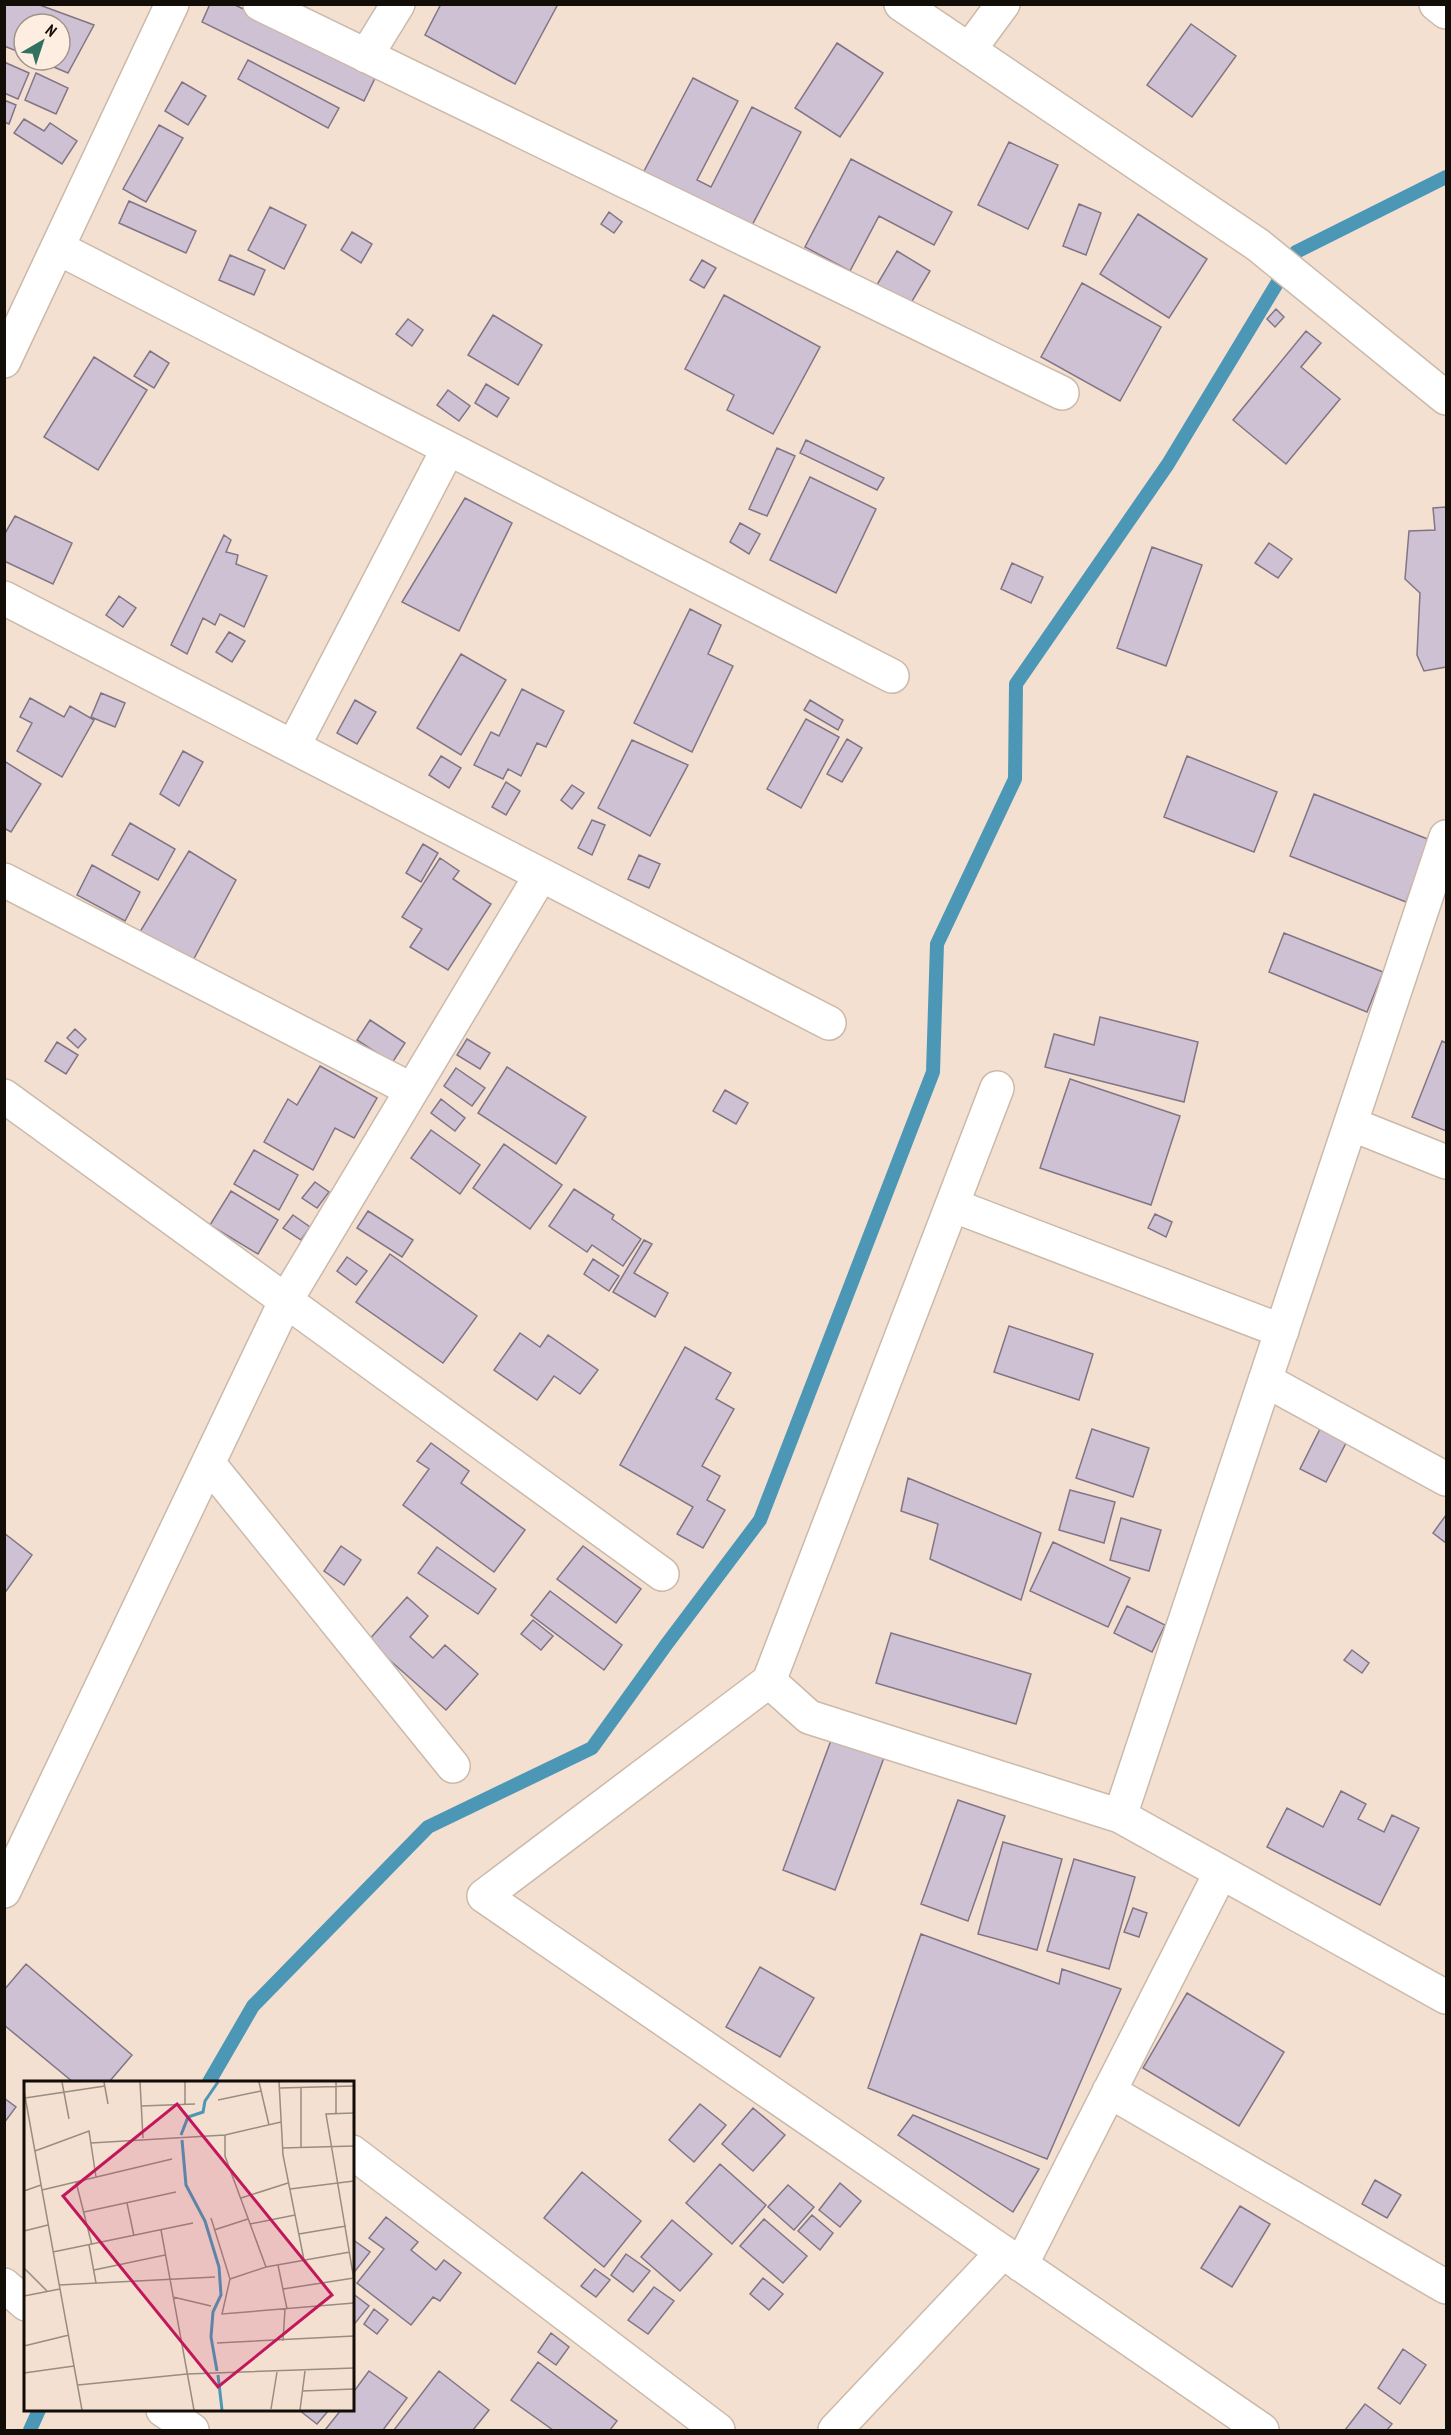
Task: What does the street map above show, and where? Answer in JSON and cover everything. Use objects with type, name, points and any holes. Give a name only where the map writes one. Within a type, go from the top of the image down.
[{"type":"street","points":[[4,361],[172,4]]},
{"type":"street","points":[[260,4],[1062,393]]},
{"type":"street","points":[[366,56],[398,4]]},
{"type":"street","points":[[901,4],[1258,245],[1446,398]]},
{"type":"street","points":[[969,51],[1003,4]]},
{"type":"street","points":[[1436,4],[1446,12]]},
{"type":"street","points":[[58,248],[892,676]]},
{"type":"street","points":[[293,747],[448,448]]},
{"type":"street","points":[[4,598],[829,1023]]},
{"type":"street","points":[[1120,1816],[1446,837]]},
{"type":"street","points":[[4,1891],[286,1300],[541,874]]},
{"type":"street","points":[[4,880],[412,1090]]},
{"type":"street","points":[[998,1088],[769,1681],[484,1896],[1262,2430]]},
{"type":"street","points":[[4,1095],[662,1575]]},
{"type":"street","points":[[1351,1124],[1446,1162]]},
{"type":"street","points":[[952,1205],[1282,1331]]},
{"type":"street","points":[[1265,1380],[1446,1479]]},
{"type":"street","points":[[209,1464],[453,1766]]},
{"type":"street","points":[[769,1681],[809,1717],[1120,1816],[1446,1997]]},
{"type":"street","points":[[836,2430],[1012,2259],[1109,2091],[1221,1872]]},
{"type":"street","points":[[1109,2091],[1446,2287]]},
{"type":"street","points":[[354,2154],[718,2430]]},
{"type":"street","points":[[4,2285],[24,2302]]},
{"type":"street","points":[[166,2411],[192,2430]]},
{"type":"building","points":[[4,4],[37,4],[59,12],[12,12],[12,49],[4,46]]},
{"type":"building","points":[[210,4],[233,4],[377,74],[364,101],[202,22]]},
{"type":"building","points":[[441,4],[558,4],[515,84],[425,35]]},
{"type":"building","points":[[72,17],[94,25],[72,66]]},
{"type":"building","points":[[1191,24],[1236,56],[1192,117],[1147,85]]},
{"type":"building","points":[[837,43],[883,73],[840,137],[795,108]]},
{"type":"building","points":[[248,60],[339,108],[328,128],[238,79]]},
{"type":"building","points":[[4,62],[12,66],[12,72],[29,73],[18,99],[4,93]]},
{"type":"building","points":[[36,73],[68,88],[56,114],[25,100]]},
{"type":"building","points":[[693,78],[738,101],[697,180],[711,187],[752,107],[801,132],[749,231],[642,175]]},
{"type":"building","points":[[182,82],[206,96],[188,125],[165,111]]},
{"type":"building","points":[[4,100],[16,105],[9,124],[4,122]]},
{"type":"building","points":[[24,119],[44,131],[50,123],[77,141],[62,164],[14,133]]},
{"type":"building","points":[[159,125],[183,138],[146,202],[123,189]]},
{"type":"building","points":[[1009,142],[1058,165],[1028,229],[978,205]]},
{"type":"building","points":[[851,159],[952,212],[934,245],[879,216],[850,271],[805,247]]},
{"type":"building","points":[[129,201],[196,231],[186,253],[119,223]]},
{"type":"building","points":[[1079,204],[1101,213],[1086,255],[1063,246]]},
{"type":"building","points":[[270,207],[306,225],[284,269],[248,250]]},
{"type":"building","points":[[609,212],[622,222],[614,233],[601,224]]},
{"type":"building","points":[[1138,214],[1207,259],[1169,318],[1100,274]]},
{"type":"building","points":[[352,232],[372,244],[361,263],[341,250]]},
{"type":"building","points":[[897,251],[930,271],[908,308],[875,288]]},
{"type":"building","points":[[230,255],[265,270],[254,295],[219,280]]},
{"type":"building","points":[[702,260],[716,268],[704,288],[690,280]]},
{"type":"building","points":[[1082,283],[1161,327],[1120,401],[1041,357]]},
{"type":"building","points":[[724,295],[820,347],[773,434],[727,410],[734,395],[685,369]]},
{"type":"building","points":[[1276,309],[1284,317],[1275,327],[1267,319]]},
{"type":"building","points":[[493,315],[542,345],[518,385],[468,355]]},
{"type":"building","points":[[408,319],[423,330],[412,346],[396,334]]},
{"type":"building","points":[[1306,331],[1321,343],[1301,367],[1340,399],[1286,464],[1233,420]]},
{"type":"building","points":[[150,351],[169,363],[154,388],[134,376]]},
{"type":"building","points":[[94,357],[147,390],[98,470],[44,437]]},
{"type":"building","points":[[486,384],[509,398],[497,417],[475,403]]},
{"type":"building","points":[[448,390],[470,406],[459,421],[437,405]]},
{"type":"building","points":[[806,440],[884,478],[877,490],[800,453]]},
{"type":"building","points":[[777,448],[795,456],[767,516],[749,509]]},
{"type":"building","points":[[810,477],[876,509],[836,593],[770,560]]},
{"type":"building","points":[[465,498],[512,523],[459,631],[402,602]]},
{"type":"building","points":[[1446,507],[1446,667],[1424,671],[1417,655],[1420,593],[1405,579],[1409,531],[1435,530],[1433,508]]},
{"type":"building","points":[[15,516],[72,543],[53,584],[4,561],[4,535]]},
{"type":"building","points":[[740,523],[760,534],[749,554],[730,542]]},
{"type":"building","points":[[224,535],[231,540],[226,552],[238,555],[236,564],[267,576],[244,627],[220,614],[215,625],[203,618],[187,654],[171,645]]},
{"type":"building","points":[[1269,543],[1292,559],[1278,578],[1255,563]]},
{"type":"building","points":[[1152,547],[1202,565],[1166,666],[1117,648]]},
{"type":"building","points":[[1012,563],[1043,577],[1031,603],[1001,589]]},
{"type":"building","points":[[119,596],[136,608],[123,627],[106,615]]},
{"type":"building","points":[[690,609],[721,625],[708,654],[733,666],[692,752],[634,723]]},
{"type":"building","points":[[229,632],[245,641],[232,662],[216,652]]},
{"type":"building","points":[[461,654],[506,680],[461,755],[417,728]]},
{"type":"building","points":[[522,689],[564,711],[546,747],[537,743],[521,776],[508,769],[503,779],[474,765],[491,732],[499,736]]},
{"type":"building","points":[[101,693],[125,703],[115,727],[91,717]]},
{"type":"building","points":[[30,698],[64,717],[70,706],[94,720],[62,777],[17,751],[32,723],[20,717]]},
{"type":"building","points":[[355,700],[376,712],[357,744],[337,733]]},
{"type":"building","points":[[810,700],[843,720],[838,730],[804,710]]},
{"type":"building","points":[[806,719],[839,737],[801,808],[767,789]]},
{"type":"building","points":[[847,739],[862,748],[842,782],[827,774]]},
{"type":"building","points":[[632,740],[688,765],[650,836],[598,808]]},
{"type":"building","points":[[183,751],[203,762],[179,806],[160,794]]},
{"type":"building","points":[[441,756],[461,768],[449,788],[429,775]]},
{"type":"building","points":[[1187,756],[1277,792],[1254,852],[1164,817]]},
{"type":"building","points":[[4,761],[41,784],[11,832],[4,828]]},
{"type":"building","points":[[506,782],[520,791],[506,815],[492,807]]},
{"type":"building","points":[[572,785],[584,793],[572,809],[561,800]]},
{"type":"building","points":[[1314,794],[1430,840],[1406,902],[1290,856]]},
{"type":"building","points":[[592,820],[605,825],[592,855],[578,848]]},
{"type":"building","points":[[130,823],[175,849],[158,880],[112,855]]},
{"type":"building","points":[[423,844],[438,853],[421,882],[406,873]]},
{"type":"building","points":[[189,851],[236,880],[190,966],[138,935]]},
{"type":"building","points":[[639,855],[660,864],[649,888],[628,879]]},
{"type":"building","points":[[440,858],[459,871],[453,879],[491,904],[448,970],[410,947],[422,929],[402,917]]},
{"type":"building","points":[[92,865],[140,892],[125,921],[77,895]]},
{"type":"building","points":[[1284,933],[1383,972],[1367,1012],[1269,972]]},
{"type":"building","points":[[1100,1017],[1198,1042],[1184,1102],[1045,1067],[1054,1034],[1094,1045]]},
{"type":"building","points":[[370,1020],[405,1043],[392,1063],[357,1040]]},
{"type":"building","points":[[75,1029],[86,1039],[78,1048],[67,1038]]},
{"type":"building","points":[[467,1039],[490,1053],[480,1069],[457,1055]]},
{"type":"building","points":[[1442,1041],[1446,1043],[1446,1131],[1412,1117]]},
{"type":"building","points":[[57,1042],[78,1055],[66,1074],[45,1061]]},
{"type":"building","points":[[320,1066],[377,1098],[354,1138],[335,1128],[313,1170],[264,1142],[288,1099],[297,1105]]},
{"type":"building","points":[[507,1067],[586,1117],[556,1164],[478,1113]]},
{"type":"building","points":[[456,1068],[485,1088],[472,1106],[444,1086]]},
{"type":"building","points":[[1070,1079],[1180,1116],[1151,1205],[1040,1168]]},
{"type":"building","points":[[725,1090],[748,1103],[736,1124],[713,1111]]},
{"type":"building","points":[[441,1099],[465,1118],[455,1131],[431,1113]]},
{"type":"building","points":[[431,1130],[480,1165],[460,1194],[411,1158]]},
{"type":"building","points":[[504,1144],[562,1185],[530,1229],[473,1188]]},
{"type":"building","points":[[254,1150],[298,1175],[279,1210],[234,1184]]},
{"type":"building","points":[[315,1182],[329,1192],[317,1208],[302,1198]]},
{"type":"building","points":[[574,1189],[614,1215],[612,1219],[641,1239],[623,1266],[592,1245],[587,1252],[549,1226]]},
{"type":"building","points":[[231,1191],[278,1220],[258,1254],[210,1225]]},
{"type":"building","points":[[368,1211],[413,1240],[402,1257],[357,1228]]},
{"type":"building","points":[[1155,1214],[1172,1222],[1166,1237],[1148,1228]]},
{"type":"building","points":[[293,1215],[310,1227],[301,1240],[283,1228]]},
{"type":"building","points":[[644,1240],[652,1244],[634,1273],[668,1293],[655,1317],[613,1292]]},
{"type":"building","points":[[390,1254],[477,1316],[443,1363],[356,1302]]},
{"type":"building","points":[[347,1257],[367,1271],[356,1285],[337,1271]]},
{"type":"building","points":[[593,1259],[619,1276],[609,1291],[584,1274]]},
{"type":"building","points":[[1009,1326],[1093,1354],[1079,1400],[994,1372]]},
{"type":"building","points":[[520,1333],[540,1347],[548,1335],[598,1370],[580,1394],[554,1376],[537,1400],[494,1370]]},
{"type":"building","points":[[685,1347],[731,1373],[716,1399],[734,1409],[702,1466],[720,1476],[707,1500],[725,1510],[703,1548],[677,1534],[693,1507],[620,1465]]},
{"type":"building","points":[[1321,1427],[1347,1441],[1326,1482],[1300,1469]]},
{"type":"building","points":[[1092,1429],[1149,1448],[1133,1497],[1076,1478]]},
{"type":"building","points":[[431,1443],[469,1471],[461,1483],[525,1530],[494,1572],[403,1505],[429,1469],[417,1461]]},
{"type":"building","points":[[908,1478],[1041,1533],[1021,1600],[930,1559],[938,1524],[901,1511]]},
{"type":"building","points":[[1070,1490],[1115,1502],[1104,1543],[1059,1530]]},
{"type":"building","points":[[1446,1515],[1446,1543],[1433,1533]]},
{"type":"building","points":[[1121,1518],[1161,1530],[1149,1571],[1110,1560]]},
{"type":"building","points":[[4,1533],[32,1555],[4,1594]]},
{"type":"building","points":[[1053,1542],[1130,1578],[1108,1627],[1030,1591]]},
{"type":"building","points":[[341,1546],[361,1560],[344,1585],[324,1571]]},
{"type":"building","points":[[583,1546],[641,1589],[616,1623],[557,1579]]},
{"type":"building","points":[[437,1547],[496,1589],[478,1614],[418,1573]]},
{"type":"building","points":[[550,1591],[622,1645],[604,1670],[531,1615]]},
{"type":"building","points":[[407,1597],[428,1616],[410,1637],[433,1658],[445,1645],[478,1674],[446,1710],[368,1641]]},
{"type":"building","points":[[1127,1606],[1165,1625],[1152,1652],[1114,1633]]},
{"type":"building","points":[[533,1620],[553,1636],[541,1650],[521,1634]]},
{"type":"building","points":[[891,1633],[1031,1674],[1016,1724],[876,1683]]},
{"type":"building","points":[[1352,1650],[1369,1663],[1362,1673],[1344,1660]]},
{"type":"building","points":[[833,1735],[885,1755],[835,1890],[783,1870]]},
{"type":"building","points":[[1341,1791],[1366,1804],[1358,1819],[1384,1832],[1392,1815],[1419,1828],[1380,1905],[1267,1847],[1287,1808],[1323,1827]]},
{"type":"building","points":[[958,1800],[1005,1816],[968,1921],[921,1904]]},
{"type":"building","points":[[1003,1842],[1062,1859],[1037,1950],[978,1934]]},
{"type":"building","points":[[1074,1859],[1135,1877],[1109,1969],[1047,1951]]},
{"type":"building","points":[[1133,1908],[1147,1913],[1139,1937],[1124,1932]]},
{"type":"building","points":[[921,1934],[1059,1984],[1062,1969],[1121,1989],[1047,2159],[868,2088]]},
{"type":"building","points":[[26,1964],[132,2055],[110,2081],[72,2081],[4,2025],[4,1990]]},
{"type":"building","points":[[760,1967],[814,1998],[780,2057],[726,2027]]},
{"type":"building","points":[[1187,1993],[1284,2052],[1239,2126],[1143,2068]]},
{"type":"building","points":[[4,2098],[16,2107],[4,2123]]},
{"type":"building","points":[[700,2104],[726,2125],[694,2162],[669,2140]]},
{"type":"building","points":[[753,2108],[785,2135],[753,2171],[722,2144]]},
{"type":"building","points":[[913,2115],[1039,2169],[1013,2212],[898,2135]]},
{"type":"building","points":[[720,2164],[766,2205],[732,2244],[686,2203]]},
{"type":"building","points":[[582,2172],[641,2221],[604,2267],[544,2218]]},
{"type":"building","points":[[1375,2180],[1401,2195],[1387,2218],[1362,2204]]},
{"type":"building","points":[[840,2183],[861,2201],[840,2227],[819,2210]]},
{"type":"building","points":[[788,2185],[814,2207],[794,2230],[768,2207]]},
{"type":"building","points":[[1240,2206],[1270,2224],[1232,2287],[1201,2268]]},
{"type":"building","points":[[812,2215],[833,2233],[820,2250],[798,2231]]},
{"type":"building","points":[[386,2217],[418,2242],[411,2250],[436,2270],[444,2260],[461,2273],[440,2301],[433,2297],[411,2325],[357,2283],[384,2249],[369,2238]]},
{"type":"building","points":[[764,2219],[807,2256],[783,2283],[740,2246]]},
{"type":"building","points":[[672,2220],[712,2254],[680,2291],[641,2257]]},
{"type":"building","points":[[354,2240],[370,2252],[354,2272]]},
{"type":"building","points":[[626,2254],[650,2271],[633,2292],[611,2275]]},
{"type":"building","points":[[595,2269],[610,2280],[596,2297],[581,2286]]},
{"type":"building","points":[[763,2278],[783,2294],[769,2310],[750,2294]]},
{"type":"building","points":[[654,2287],[674,2301],[648,2334],[628,2320]]},
{"type":"building","points":[[354,2295],[369,2306],[354,2325]]},
{"type":"building","points":[[374,2309],[388,2320],[377,2334],[364,2324]]},
{"type":"building","points":[[551,2333],[569,2347],[556,2365],[538,2352]]},
{"type":"building","points":[[1403,2349],[1426,2365],[1400,2404],[1378,2388]]},
{"type":"building","points":[[538,2362],[617,2421],[610,2430],[553,2430],[511,2400]]},
{"type":"building","points":[[369,2371],[407,2398],[383,2430],[325,2430],[340,2411],[354,2411],[354,2391]]},
{"type":"building","points":[[439,2371],[489,2410],[473,2430],[394,2430]]},
{"type":"building","points":[[1365,2404],[1392,2424],[1387,2430],[1345,2430]]},
{"type":"building","points":[[300,2411],[328,2411],[317,2424]]},
{"type":"waterway","points":[[210,2081],[253,2006],[428,1827],[592,1748],[760,1520],[933,1072],[937,944],[1015,779],[1016,684],[1168,464],[1296,252],[1446,177]]},
{"type":"waterway","points":[[30,2430],[39,2411]]}]
